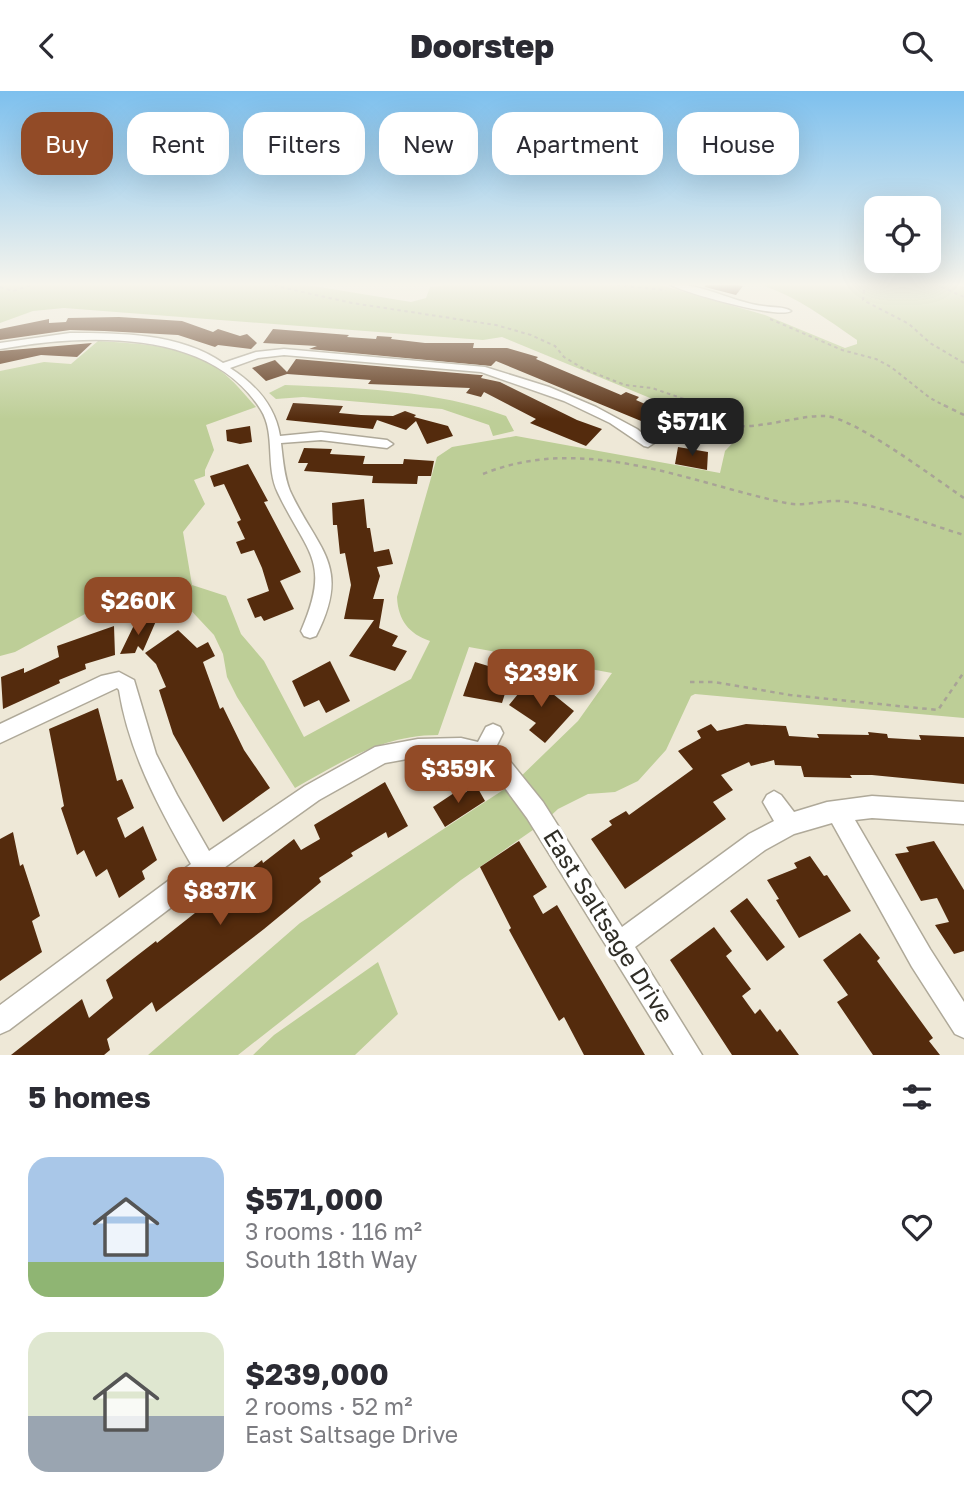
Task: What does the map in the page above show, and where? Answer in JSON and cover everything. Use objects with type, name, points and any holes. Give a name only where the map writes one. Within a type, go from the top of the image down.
[{"type":"street","points":[[0,346],[65,336],[114,338],[182,348],[224,366],[267,408],[271,419],[277,474],[326,572],[323,604],[310,631]]},
{"type":"street","points":[[224,366],[256,355],[284,352],[481,369],[512,377],[613,419],[648,443]]},
{"type":"street","points":[[274,440],[321,436],[387,444]]},
{"type":"street","points":[[0,734],[107,682],[120,680],[128,685],[138,730],[159,779],[206,867],[0,1021]]},
{"type":"street","name":"East Saltsage Drive","points":[[206,867],[312,793],[382,754],[488,743],[498,762],[535,810],[689,1055]]},
{"type":"street","points":[[774,801],[790,824]]},
{"type":"street","points":[[619,944],[757,842],[790,824],[872,807],[964,813]]},
{"type":"street","points":[[838,812],[964,1025]]},
{"type":"path","points":[[508,329],[546,341],[564,357],[584,369],[625,385],[652,388],[690,401],[702,417],[725,425],[836,418],[884,444],[964,498]]},
{"type":"path","points":[[792,329],[842,350],[876,359],[891,367],[930,398],[964,415]]},
{"type":"path","points":[[915,329],[930,343],[964,363]]},
{"type":"path","points":[[483,474],[505,465],[562,457],[621,462],[790,504],[838,501],[861,505],[964,535]]},
{"type":"path","points":[[690,682],[714,682],[790,695],[938,710],[964,672]]},
{"type":"green space","points":[[339,329],[799,329],[845,348],[857,344],[857,340],[841,329],[964,329],[964,718],[695,694],[691,696],[666,750],[638,781],[615,792],[588,794],[558,809],[543,823],[461,880],[238,1055],[148,1055],[300,923],[514,783],[578,721],[612,673],[469,647],[438,735],[418,736],[381,745],[346,760],[295,788],[237,697],[227,677],[223,654],[214,635],[184,603],[127,600],[96,608],[15,652],[0,656],[0,371],[44,362],[71,364],[98,341],[162,347],[178,350],[208,362],[230,379],[256,407],[206,425],[214,450],[205,476],[194,480],[205,504],[183,532],[192,585],[226,596],[241,634],[264,661],[304,737],[411,679],[430,641],[406,625],[397,597],[437,457],[452,447],[516,436],[720,473],[725,451],[740,435],[502,337],[483,340]]},
{"type":"green space","points":[[285,385],[397,392],[452,401],[506,416],[514,431],[493,436],[489,425],[442,409],[303,397],[276,399],[269,393]]},
{"type":"green space","points":[[378,962],[398,1014],[355,1055],[253,1055],[274,1035]]},
{"type":"building","points":[[0,329],[205,329],[213,332],[218,329],[240,336],[247,334],[257,343],[251,349],[218,345],[215,347],[178,335],[70,330],[0,340]]},
{"type":"building","points":[[273,329],[376,339],[377,336],[392,337],[391,339],[425,343],[474,343],[473,348],[507,348],[538,357],[536,359],[621,395],[626,392],[639,397],[636,400],[663,412],[686,417],[707,432],[678,444],[679,436],[662,424],[658,428],[496,361],[491,366],[309,349],[317,346],[263,343]]},
{"type":"building","points":[[92,343],[77,357],[41,355],[0,364],[0,351]]},
{"type":"building","points":[[296,359],[483,375],[481,378],[500,382],[577,420],[602,429],[586,446],[530,423],[536,419],[484,392],[481,397],[466,393],[470,388],[368,384],[371,380],[287,374],[266,381],[252,368],[275,360],[287,372]]},
{"type":"building","points":[[293,403],[343,406],[339,413],[361,415],[393,416],[405,411],[416,415],[414,417],[448,426],[453,436],[427,444],[416,421],[406,430],[377,420],[373,429],[286,420]]},
{"type":"building","points":[[250,426],[252,442],[240,444],[227,441],[226,430]]},
{"type":"building","points":[[678,447],[708,452],[707,470],[675,464]]},
{"type":"building","points":[[304,448],[332,449],[330,454],[365,456],[363,464],[403,464],[404,459],[434,461],[431,476],[418,476],[417,484],[372,483],[373,476],[304,471],[308,463],[298,463]]},
{"type":"building","points":[[248,464],[268,501],[264,502],[301,572],[280,581],[294,609],[264,621],[261,616],[255,618],[247,599],[269,591],[262,568],[254,550],[241,554],[236,542],[245,539],[237,522],[241,520],[224,484],[214,487],[210,476]]},
{"type":"building","points":[[364,499],[367,528],[370,528],[374,552],[389,549],[393,564],[377,567],[380,576],[373,599],[384,599],[379,628],[398,636],[392,646],[407,651],[395,671],[349,656],[374,620],[344,619],[351,585],[345,553],[340,554],[337,525],[333,525],[332,503]]},
{"type":"building","points":[[136,621],[156,621],[143,651],[138,646],[135,653],[120,654]]},
{"type":"building","points":[[114,626],[115,655],[85,664],[86,669],[3,709],[1,677],[24,668],[24,673],[59,657],[57,646]]},
{"type":"building","points":[[178,630],[197,648],[208,642],[215,656],[203,662],[220,709],[223,707],[244,750],[270,788],[223,822],[173,734],[159,690],[166,687],[156,664],[145,653]]},
{"type":"building","points":[[330,661],[350,701],[326,713],[319,700],[304,707],[292,681]]},
{"type":"building","points":[[497,661],[514,665],[502,703],[463,696],[475,662],[495,668]]},
{"type":"building","points":[[532,677],[574,711],[545,743],[529,730],[536,723],[509,705]]},
{"type":"building","points":[[98,708],[117,781],[122,779],[134,808],[117,818],[125,838],[143,826],[157,860],[142,871],[145,879],[119,898],[107,869],[96,877],[84,850],[77,855],[61,808],[64,806],[49,729]]},
{"type":"building","points":[[711,724],[717,731],[746,724],[786,726],[789,736],[819,738],[817,734],[869,735],[868,732],[887,734],[888,738],[921,740],[919,735],[964,737],[964,784],[872,775],[850,775],[852,778],[804,777],[801,766],[775,765],[774,760],[751,766],[749,762],[721,775],[733,790],[713,802],[726,819],[625,889],[591,839],[612,825],[609,821],[626,811],[629,815],[693,769],[678,751],[701,738],[697,731]]},
{"type":"building","points":[[385,782],[408,826],[388,838],[386,832],[351,853],[353,856],[319,878],[321,882],[264,929],[156,1012],[152,1002],[107,1039],[110,1050],[104,1055],[11,1055],[82,999],[89,1018],[113,998],[106,980],[262,860],[263,863],[294,839],[301,850],[320,839],[314,825]]},
{"type":"building","points":[[476,785],[485,801],[445,827],[433,807],[460,789],[463,794]]},
{"type":"building","points":[[13,832],[20,866],[23,864],[40,916],[32,921],[42,952],[0,981],[0,839]]},
{"type":"building","points":[[519,841],[547,887],[533,896],[543,914],[557,905],[645,1055],[584,1055],[564,1017],[559,1021],[509,930],[511,928],[480,867]]},
{"type":"building","points":[[934,841],[964,890],[964,951],[954,954],[935,925],[949,922],[937,898],[921,901],[895,854],[909,852],[906,847]]},
{"type":"building","points":[[810,856],[824,876],[827,875],[851,911],[799,938],[767,880],[797,868],[794,863]]},
{"type":"building","points":[[747,898],[785,947],[767,961],[730,911]]},
{"type":"building","points":[[714,927],[732,951],[726,956],[751,989],[742,996],[755,1014],[760,1009],[777,1032],[780,1029],[799,1055],[732,1055],[670,960]]},
{"type":"building","points":[[860,933],[880,958],[877,961],[933,1038],[929,1041],[940,1055],[873,1055],[837,1002],[848,995],[823,960]]}]
